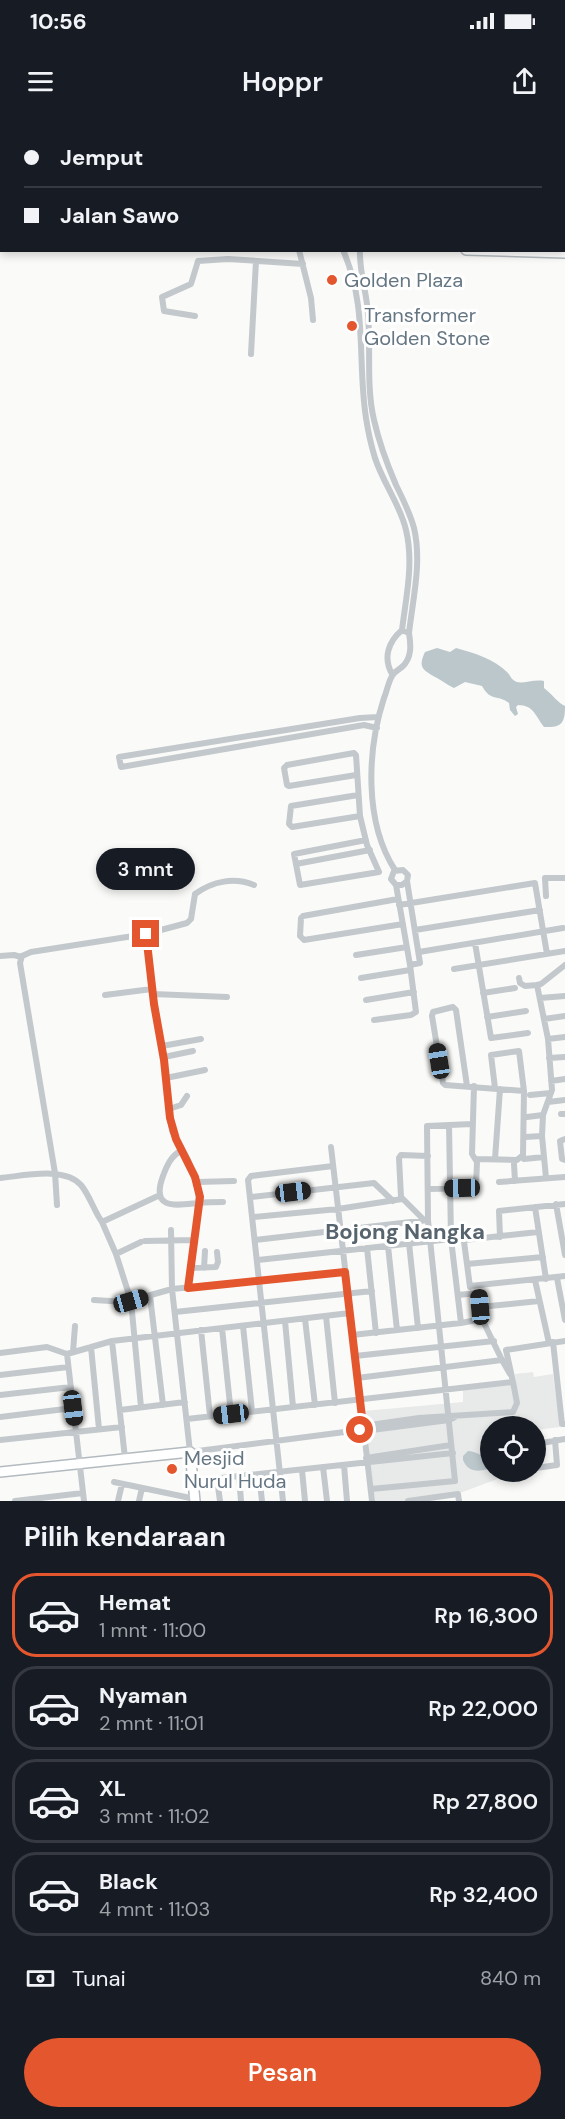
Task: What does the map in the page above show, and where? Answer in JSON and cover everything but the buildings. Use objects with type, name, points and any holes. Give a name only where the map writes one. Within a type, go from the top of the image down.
[{"type":"street","points":[[300,252],[311,298],[313,320]]},
{"type":"street","points":[[344,252],[360,317],[362,387],[366,420],[375,459],[401,514],[408,541],[406,631],[411,645],[409,657],[392,674],[378,717],[371,773],[371,791],[382,840],[395,870]]},
{"type":"street","points":[[360,252],[360,265],[369,316],[370,386],[374,418],[384,456],[414,529],[417,552],[416,577],[406,631]]},
{"type":"street","points":[[532,252],[565,253]]},
{"type":"street","points":[[195,316],[164,311],[162,297],[191,284],[198,261],[222,259],[303,264]]},
{"type":"street","points":[[251,354],[256,261]]},
{"type":"street","points":[[392,674],[388,664],[388,648],[395,636],[406,631]]},
{"type":"street","points":[[377,728],[361,726],[121,766],[119,757],[378,717]]},
{"type":"street","points":[[360,718],[361,726]]},
{"type":"street","points":[[356,775],[289,786],[284,771],[287,765],[354,753],[356,755],[360,816],[379,873],[301,886],[294,854],[368,845]]},
{"type":"street","points":[[358,795],[291,806],[289,824],[292,827],[360,816]]},
{"type":"street","points":[[296,864],[382,840]]},
{"type":"street","points":[[361,978],[410,968],[421,963],[408,876],[405,871],[395,870]]},
{"type":"street","points":[[374,1020],[415,1014],[417,1010],[396,885],[391,878],[395,870]]},
{"type":"street","points":[[546,896],[545,878],[565,878]]},
{"type":"street","points":[[0,956],[21,957],[31,952],[146,934],[187,923],[191,919],[195,894],[210,885],[233,881],[254,885]]},
{"type":"street","points":[[396,885],[402,885],[407,881]]},
{"type":"street","points":[[403,924],[304,940],[300,936],[303,916],[399,902],[411,903],[535,882],[547,954]]},
{"type":"street","points":[[415,930],[540,910]]},
{"type":"street","points":[[419,952],[563,928]]},
{"type":"street","points":[[146,934],[172,1131],[197,1182],[200,1197],[188,1288]]},
{"type":"street","points":[[475,943],[491,1039],[528,1033]]},
{"type":"street","points":[[356,955],[406,947]]},
{"type":"street","points":[[454,969],[565,951]]},
{"type":"street","points":[[21,957],[28,1015],[55,1173],[57,1205]]},
{"type":"street","points":[[519,978],[520,983],[525,986],[541,984],[565,965]]},
{"type":"street","points":[[537,985],[548,1039],[551,1081],[551,1093],[543,1115],[542,1136],[546,1178]]},
{"type":"street","points":[[483,993],[515,988]]},
{"type":"street","points":[[105,995],[153,992],[227,997]]},
{"type":"street","points":[[366,1000],[414,992]]},
{"type":"street","points":[[540,998],[565,996]]},
{"type":"street","points":[[428,1189],[475,1188],[477,1165],[472,1154],[470,1086],[456,1010],[453,1008],[434,1012],[432,1016],[443,1083],[470,1086],[498,1089],[527,1093],[551,1093]]},
{"type":"street","points":[[487,1017],[526,1011]]},
{"type":"street","points":[[544,1019],[565,1016]]},
{"type":"street","points":[[548,1039],[565,1037]]},
{"type":"street","points":[[162,1046],[201,1039]]},
{"type":"street","points":[[476,1159],[517,1160],[523,1155],[527,1093],[519,1051],[516,1050],[491,1054],[498,1089],[495,1159]]},
{"type":"street","points":[[164,1057],[193,1051]]},
{"type":"street","points":[[549,1058],[565,1057]]},
{"type":"street","points":[[166,1078],[205,1070]]},
{"type":"street","points":[[551,1081],[565,1079]]},
{"type":"street","points":[[169,1109],[181,1105],[187,1096]]},
{"type":"street","points":[[548,1102],[565,1100]]},
{"type":"street","points":[[527,1117],[543,1115]]},
{"type":"street","points":[[408,1501],[459,1498],[455,1481],[451,1417],[426,1220],[427,1125],[472,1124]]},
{"type":"street","points":[[449,1125],[451,1239],[461,1323]]},
{"type":"street","points":[[525,1137],[542,1136]]},
{"type":"street","points":[[565,1139],[560,1142],[562,1159],[565,1160]]},
{"type":"street","points":[[331,1147],[372,1501]]},
{"type":"street","points":[[182,1150],[169,1162],[162,1178],[160,1195],[166,1202],[176,1206],[223,1202]]},
{"type":"street","points":[[426,1220],[402,1199],[399,1156],[428,1156]]},
{"type":"street","points":[[524,1159],[544,1157]]},
{"type":"street","points":[[514,1164],[515,1181]]},
{"type":"street","points":[[283,1501],[248,1180],[251,1176],[333,1166]]},
{"type":"street","points":[[0,1178],[55,1173],[73,1178],[81,1186],[102,1222],[116,1254],[131,1301],[141,1407]]},
{"type":"street","points":[[500,1182],[565,1178]]},
{"type":"street","points":[[197,1182],[234,1181]]},
{"type":"street","points":[[251,1197],[374,1183],[393,1201]]},
{"type":"street","points":[[102,1222],[160,1195]]},
{"type":"street","points":[[253,1217],[338,1209],[402,1199]]},
{"type":"street","points":[[556,1204],[561,1212],[565,1255]]},
{"type":"street","points":[[500,1237],[499,1211],[565,1204]]},
{"type":"street","points":[[535,1207],[546,1279]]},
{"type":"street","points":[[255,1240],[426,1220]]},
{"type":"street","points":[[114,1482],[195,1500],[172,1289],[171,1230]]},
{"type":"street","points":[[451,1230],[460,1231],[464,1240],[471,1294]]},
{"type":"street","points":[[464,1240],[538,1232]]},
{"type":"street","points":[[258,1260],[451,1239]]},
{"type":"street","points":[[116,1254],[143,1242],[194,1240]]},
{"type":"street","points":[[410,1244],[418,1328]]},
{"type":"street","points":[[388,1246],[398,1330]]},
{"type":"street","points":[[367,1248],[376,1333]]},
{"type":"street","points":[[204,1268],[206,1251]]},
{"type":"street","points":[[190,1268],[216,1267],[217,1252]]},
{"type":"street","points":[[467,1264],[543,1257]]},
{"type":"street","points":[[94,1300],[124,1302],[172,1289],[345,1272]]},
{"type":"street","points":[[470,1286],[565,1276]]},
{"type":"street","points":[[557,1278],[565,1320]]},
{"type":"street","points":[[535,1280],[551,1342],[562,1424],[565,1424]]},
{"type":"street","points":[[175,1312],[372,1291]]},
{"type":"street","points":[[458,1295],[478,1293],[482,1319],[512,1379]]},
{"type":"street","points":[[150,1296],[163,1405]]},
{"type":"street","points":[[480,1307],[539,1300]]},
{"type":"street","points":[[0,1353],[47,1347],[70,1353],[112,1341],[350,1313]]},
{"type":"street","points":[[326,1316],[336,1402]]},
{"type":"street","points":[[305,1319],[315,1405]]},
{"type":"street","points":[[352,1335],[482,1319]]},
{"type":"street","points":[[285,1321],[293,1407]]},
{"type":"street","points":[[75,1326],[68,1367],[84,1501]]},
{"type":"street","points":[[243,1326],[252,1411]]},
{"type":"street","points":[[222,1328],[231,1414]]},
{"type":"street","points":[[201,1330],[210,1416]]},
{"type":"street","points":[[112,1341],[125,1458]]},
{"type":"street","points":[[355,1356],[494,1341]]},
{"type":"street","points":[[357,1378],[444,1368],[500,1357],[506,1350],[565,1341]]},
{"type":"street","points":[[91,1347],[99,1429]]},
{"type":"street","points":[[0,1472],[276,1442],[394,1424],[513,1412],[517,1403],[506,1350]]},
{"type":"street","points":[[0,1375],[68,1367]]},
{"type":"street","points":[[187,1419],[360,1400],[512,1379]]},
{"type":"street","points":[[0,1395],[71,1387]]},
{"type":"street","points":[[120,1410],[185,1402]]},
{"type":"street","points":[[0,1417],[73,1408]]},
{"type":"street","points":[[0,1440],[122,1427]]},
{"type":"street","points":[[546,1442],[565,1439]]},
{"type":"street","points":[[555,1440],[557,1466]]},
{"type":"street","points":[[193,1481],[344,1465],[452,1445]]},
{"type":"street","points":[[366,1460],[453,1453]]},
{"type":"street","points":[[344,1465],[348,1501]]},
{"type":"street","points":[[546,1467],[565,1465]]},
{"type":"street","points":[[323,1467],[327,1501]]},
{"type":"street","points":[[302,1470],[305,1501]]},
{"type":"street","points":[[260,1474],[262,1501]]},
{"type":"street","points":[[239,1476],[241,1501]]},
{"type":"street","points":[[217,1479],[220,1501]]},
{"type":"street","points":[[370,1489],[455,1481]]},
{"type":"street","points":[[118,1501],[122,1484]]},
{"type":"street","points":[[139,1501],[142,1488]]},
{"type":"street","points":[[17,1501],[60,1498],[83,1493]]},
{"type":"shaded area","points":[[437,648],[450,652],[456,648],[483,657],[502,667],[517,682],[544,681],[544,688],[565,706],[563,720],[555,727],[544,727],[528,707],[518,705],[516,707],[518,714],[515,716],[510,710],[509,703],[491,696],[482,686],[465,682],[454,688],[449,686],[425,671],[422,666],[425,652]]},
{"type":"shaded area","points":[[533,1372],[534,1377],[553,1374],[560,1427],[546,1429],[546,1416],[480,1416],[480,1482],[489,1482],[460,1493],[420,1501],[375,1501],[364,1411],[463,1402],[463,1390],[516,1384],[515,1374]]},
{"type":"shaded area","points":[[468,1451],[480,1455],[480,1470],[467,1467],[463,1456]]},
{"type":"place","name":"Golden Plaza","points":[[332,280]]},
{"type":"place","name":"Transformer Golden Stone","points":[[352,326]]},
{"type":"place","name":"Mesjid Nurul Huda","points":[[172,1469]]},
{"type":"district","name":"Bojong Nangka","points":[[405,1231]]},
{"type":"route","points":[[146,934],[172,1131],[188,1160],[200,1197],[188,1288],[345,1272],[363,1426],[360,1430]]}]
